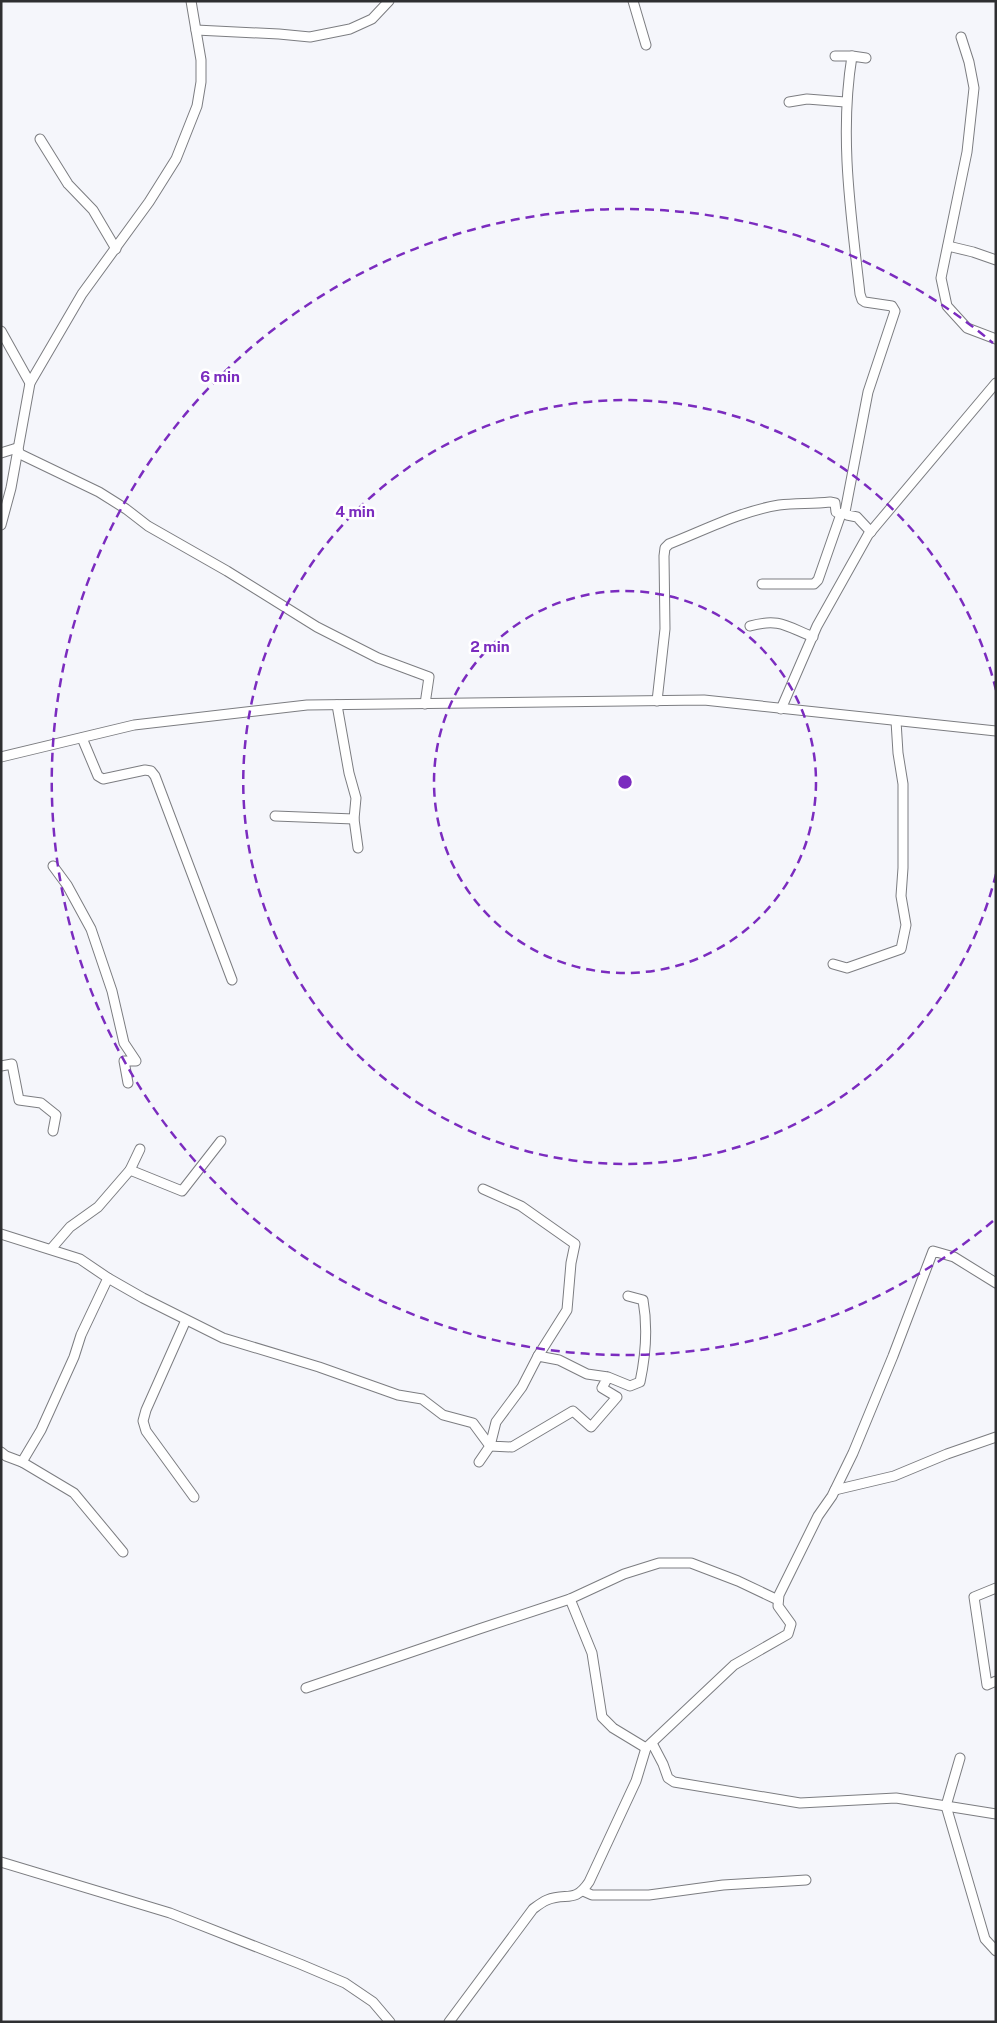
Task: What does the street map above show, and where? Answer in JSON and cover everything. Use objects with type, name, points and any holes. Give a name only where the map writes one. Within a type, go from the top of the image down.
[{"type":"street","points":[[1,524],[10,488],[30,383],[82,294],[154,195],[176,159],[187,134],[197,106],[201,82],[201,60],[192,1]]},
{"type":"street","points":[[196,30],[310,37],[350,29],[372,19],[389,1]]},
{"type":"street","points":[[633,1],[646,45]]},
{"type":"street","points":[[961,37],[970,62],[974,88],[967,152],[941,278],[947,306],[967,328],[996,339]]},
{"type":"street","points":[[835,56],[866,58]]},
{"type":"street","points":[[762,584],[814,584],[818,580],[843,513],[868,392],[895,311],[892,306],[866,302],[862,300],[860,294],[845,154],[845,102],[852,56]]},
{"type":"street","points":[[789,102],[807,99],[845,102]]},
{"type":"street","points":[[40,139],[68,184],[93,210],[116,249]]},
{"type":"street","points":[[948,246],[974,252],[996,260]]},
{"type":"street","points":[[1,331],[30,383]]},
{"type":"street","points":[[781,709],[813,637],[842,579],[871,532],[996,382]]},
{"type":"street","points":[[1,453],[17,448]]},
{"type":"street","points":[[17,448],[20,454],[99,492],[148,526],[227,571],[317,627],[378,658],[429,677],[425,704]]},
{"type":"street","points":[[657,701],[665,628],[664,556],[665,548],[669,544],[734,517],[779,506],[830,502],[835,503],[836,512],[857,517],[871,532]]},
{"type":"street","points":[[750,626],[765,622],[777,622],[813,637]]},
{"type":"street","points":[[1,757],[134,725],[306,705],[337,704],[704,700],[996,731]]},
{"type":"street","points":[[337,704],[356,798],[354,819],[358,848]]},
{"type":"street","points":[[834,964],[847,968],[901,949],[906,925],[902,896],[904,868],[903,784],[898,753],[896,721]]},
{"type":"street","points":[[82,738],[98,776],[103,779],[144,770],[150,771],[156,776],[232,980]]},
{"type":"street","points":[[274,816],[354,819]]},
{"type":"street","points":[[53,866],[67,885],[91,929],[112,991],[124,1043],[136,1061],[124,1061],[128,1083]]},
{"type":"street","points":[[1,1066],[12,1064],[19,1100],[41,1103],[56,1115],[53,1131]]},
{"type":"street","points":[[130,1170],[182,1191],[221,1141]]},
{"type":"street","points":[[51,1249],[75,1223],[98,1207],[130,1170],[140,1149]]},
{"type":"street","points":[[479,1462],[490,1446],[496,1422],[522,1388],[538,1356],[567,1310],[571,1262],[575,1244],[521,1206],[483,1189]]},
{"type":"street","points":[[1,1234],[80,1259],[108,1278],[223,1338],[319,1367],[398,1395],[422,1399],[443,1415],[473,1423],[490,1446]]},
{"type":"street","points":[[450,2022],[533,1909],[547,1900],[577,1896],[583,1891],[636,1781],[649,1746],[734,1666],[788,1634],[792,1624],[778,1606],[778,1600],[818,1516],[834,1490],[853,1452],[933,1251],[954,1258],[996,1283]]},
{"type":"street","points":[[22,1462],[41,1430],[74,1357],[81,1335],[108,1278]]},
{"type":"street","points":[[538,1356],[559,1360],[587,1374],[608,1377],[630,1386],[640,1382],[646,1357],[646,1316],[643,1300],[628,1296]]},
{"type":"street","points":[[186,1320],[146,1410],[143,1421],[146,1431],[194,1497]]},
{"type":"street","points":[[490,1446],[512,1447],[573,1411],[591,1426],[617,1397],[602,1388],[608,1377]]},
{"type":"street","points":[[834,1490],[894,1476],[947,1454],[996,1437]]},
{"type":"street","points":[[1,1452],[22,1462],[74,1493],[123,1552]]},
{"type":"street","points":[[306,1688],[478,1628],[570,1599],[624,1574],[659,1563],[691,1563],[738,1581],[778,1600]]},
{"type":"street","points":[[996,1588],[974,1597],[987,1685],[996,1681]]},
{"type":"street","points":[[570,1599],[592,1653],[602,1717],[613,1728],[649,1746],[663,1764],[668,1778],[674,1782],[800,1803],[890,1797],[996,1814]]},
{"type":"street","points":[[960,1758],[946,1806],[985,1939],[996,1951]]},
{"type":"street","points":[[1,1862],[170,1913],[300,1964],[345,1983],[374,2002],[390,2022]]},
{"type":"street","points":[[583,1891],[592,1895],[649,1895],[730,1884],[806,1880]]}]
